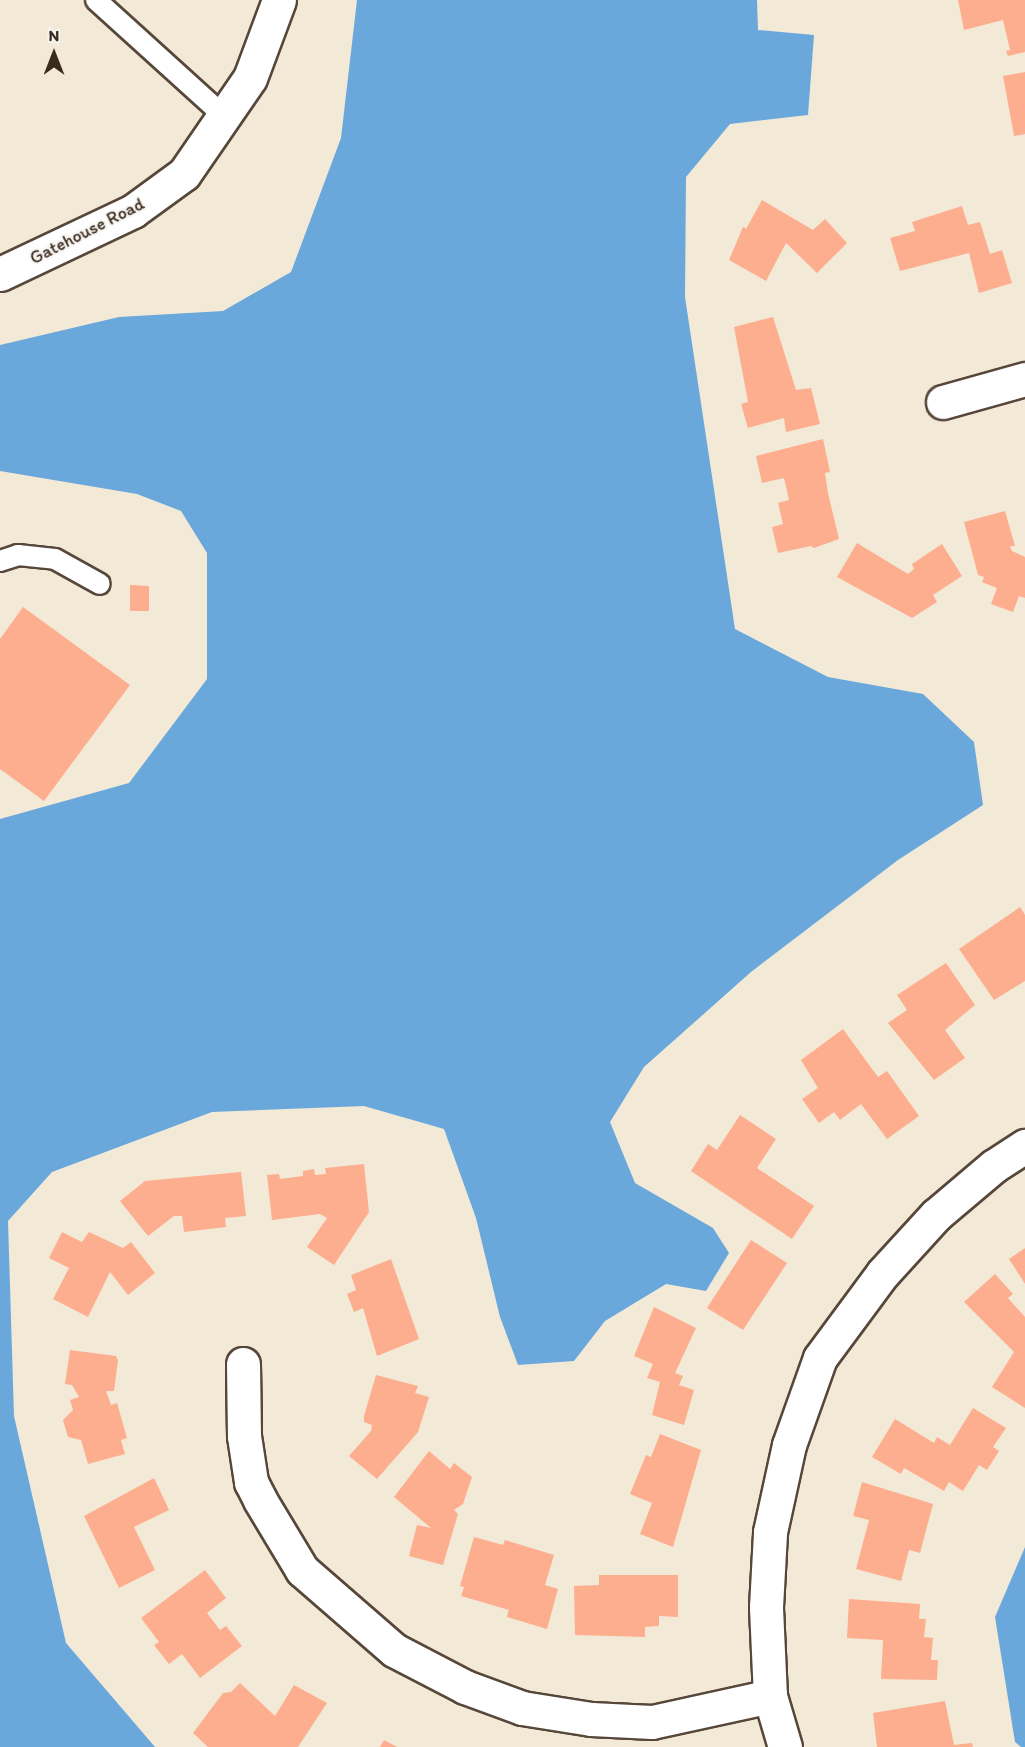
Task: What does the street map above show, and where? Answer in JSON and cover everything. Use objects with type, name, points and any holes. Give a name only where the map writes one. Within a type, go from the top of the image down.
[{"type":"street","name":"Gatehouse Road","points":[[0,274],[133,211],[184,174],[226,118],[250,78],[279,0]]},
{"type":"street","points":[[943,402],[1025,379]]},
{"type":"street","points":[[785,1747],[770,1696],[766,1600],[770,1532],[789,1445],[820,1358],[883,1273],[936,1215],[994,1166],[1025,1146]]},
{"type":"street","points":[[243,1364],[244,1436],[250,1482],[302,1570],[394,1650],[465,1687],[522,1708],[585,1718],[652,1722],[770,1696]]},
{"type":"lane","points":[[96,0],[226,118]]},
{"type":"lane","points":[[0,561],[18,555],[55,559],[100,584]]},
{"type":"water","points":[[357,0],[757,0],[758,30],[814,35],[808,115],[730,124],[686,177],[685,297],[735,629],[828,677],[923,694],[974,742],[983,805],[898,860],[751,972],[644,1067],[610,1122],[635,1183],[713,1228],[729,1253],[706,1291],[666,1284],[605,1321],[574,1361],[518,1365],[500,1317],[476,1218],[444,1129],[364,1106],[212,1112],[52,1172],[8,1221],[14,1416],[66,1643],[155,1747],[0,1747],[0,819],[129,783],[207,679],[207,553],[181,511],[137,494],[0,471],[0,345],[119,317],[223,311],[291,272],[341,138]]},
{"type":"water","points":[[1025,1547],[1025,1747],[1021,1747],[1015,1742],[995,1617]]},
{"type":"building","points":[[958,0],[1025,0],[1025,52],[1008,56],[1006,51],[1010,50],[1003,20],[964,30]]},
{"type":"building","points":[[1025,72],[1025,134],[1014,136],[1003,76]]},
{"type":"building","points":[[762,200],[813,230],[825,219],[847,243],[817,273],[786,243],[766,281],[729,260],[743,227],[746,229]]},
{"type":"building","points":[[962,206],[968,225],[980,222],[990,254],[1002,250],[1012,283],[979,293],[969,253],[900,271],[890,238],[915,231],[912,222]]},
{"type":"building","points":[[773,317],[796,390],[811,388],[820,424],[786,432],[784,418],[748,428],[741,404],[748,402],[734,327]]},
{"type":"building","points":[[823,439],[830,472],[825,473],[828,493],[839,539],[814,548],[811,546],[778,553],[772,527],[783,524],[778,503],[789,500],[784,478],[762,483],[756,456]]},
{"type":"building","points":[[1005,511],[1015,546],[1010,546],[1012,551],[1025,557],[1025,598],[1019,596],[1013,612],[991,604],[997,588],[982,582],[984,577],[978,575],[964,522]]},
{"type":"building","points":[[857,543],[908,574],[914,569],[912,564],[942,544],[962,576],[933,595],[937,602],[912,618],[837,577]]},
{"type":"building","points":[[130,585],[149,586],[149,611],[130,611]]},
{"type":"building","points":[[23,607],[130,685],[44,801],[0,769],[0,639]]},
{"type":"building","points":[[1020,907],[1025,915],[1025,981],[994,1000],[959,949]]},
{"type":"building","points":[[946,963],[975,1005],[945,1030],[965,1058],[934,1080],[888,1023],[907,1010],[897,995]]},
{"type":"building","points":[[843,1029],[878,1077],[887,1071],[919,1116],[887,1139],[861,1104],[840,1120],[834,1112],[819,1123],[802,1099],[818,1088],[801,1060]]},
{"type":"building","points":[[740,1115],[776,1139],[757,1168],[814,1206],[792,1239],[691,1171],[708,1144],[717,1150]]},
{"type":"building","points":[[364,1164],[369,1212],[334,1265],[307,1247],[327,1218],[320,1214],[272,1220],[267,1175],[279,1174],[280,1179],[303,1176],[303,1171],[314,1169],[315,1175],[326,1174],[325,1168]]},
{"type":"building","points":[[241,1172],[246,1216],[225,1218],[226,1227],[184,1232],[182,1216],[174,1216],[148,1236],[120,1201],[145,1181]]},
{"type":"building","points":[[62,1232],[82,1242],[89,1232],[123,1248],[131,1242],[155,1273],[128,1295],[110,1272],[88,1317],[53,1299],[69,1268],[49,1258]]},
{"type":"building","points":[[751,1240],[787,1263],[743,1330],[707,1308]]},
{"type":"building","points":[[1025,1248],[1025,1284],[1009,1259]]},
{"type":"building","points":[[391,1259],[419,1339],[377,1356],[363,1308],[354,1312],[347,1294],[356,1290],[351,1275]]},
{"type":"building","points":[[995,1274],[1013,1294],[1008,1298],[1025,1317],[1025,1408],[992,1387],[1014,1352],[964,1302]]},
{"type":"building","points":[[654,1307],[696,1328],[675,1373],[683,1376],[679,1385],[694,1390],[684,1425],[652,1415],[660,1382],[647,1378],[653,1364],[634,1356]]},
{"type":"building","points":[[70,1350],[116,1356],[118,1360],[114,1391],[106,1391],[111,1405],[117,1403],[127,1438],[121,1440],[125,1454],[88,1464],[81,1440],[68,1437],[63,1420],[73,1410],[70,1400],[79,1397],[72,1385],[65,1384]]},
{"type":"building","points":[[376,1375],[418,1386],[415,1393],[429,1397],[418,1432],[377,1479],[349,1456],[371,1431],[372,1425],[364,1422],[364,1416]]},
{"type":"building","points":[[973,1408],[1006,1428],[993,1447],[999,1451],[987,1470],[979,1465],[963,1491],[949,1482],[944,1491],[904,1468],[901,1474],[872,1457],[895,1419],[934,1443],[937,1437],[950,1445]]},
{"type":"building","points":[[660,1434],[701,1450],[673,1547],[640,1534],[652,1503],[630,1494],[646,1455],[651,1457]]},
{"type":"building","points":[[429,1451],[450,1469],[454,1463],[472,1477],[463,1504],[454,1510],[458,1514],[443,1565],[409,1556],[417,1525],[431,1528],[394,1497]]},
{"type":"building","points":[[154,1478],[169,1510],[134,1527],[155,1570],[119,1588],[84,1516]]},
{"type":"building","points":[[862,1482],[933,1504],[920,1553],[909,1550],[901,1581],[856,1569],[869,1520],[853,1516]]},
{"type":"building","points":[[474,1537],[503,1545],[505,1540],[554,1555],[545,1585],[558,1589],[547,1629],[507,1617],[509,1610],[461,1596],[464,1587],[460,1586]]},
{"type":"building","points":[[205,1570],[226,1598],[207,1613],[220,1630],[226,1626],[242,1646],[200,1678],[182,1654],[169,1664],[154,1645],[159,1642],[141,1618]]},
{"type":"building","points":[[599,1575],[678,1575],[678,1617],[659,1616],[659,1626],[645,1627],[645,1637],[575,1635],[574,1586],[599,1585]]},
{"type":"building","points":[[849,1599],[920,1604],[919,1619],[926,1619],[924,1637],[933,1638],[931,1660],[938,1660],[937,1680],[881,1679],[883,1640],[847,1638]]},
{"type":"building","points":[[240,1683],[275,1716],[294,1685],[327,1703],[298,1747],[208,1747],[193,1733],[223,1693],[231,1692]]},
{"type":"building","points":[[945,1701],[954,1745],[972,1743],[973,1747],[877,1747],[873,1713]]},
{"type":"building","points":[[384,1740],[397,1747],[380,1747]]}]
